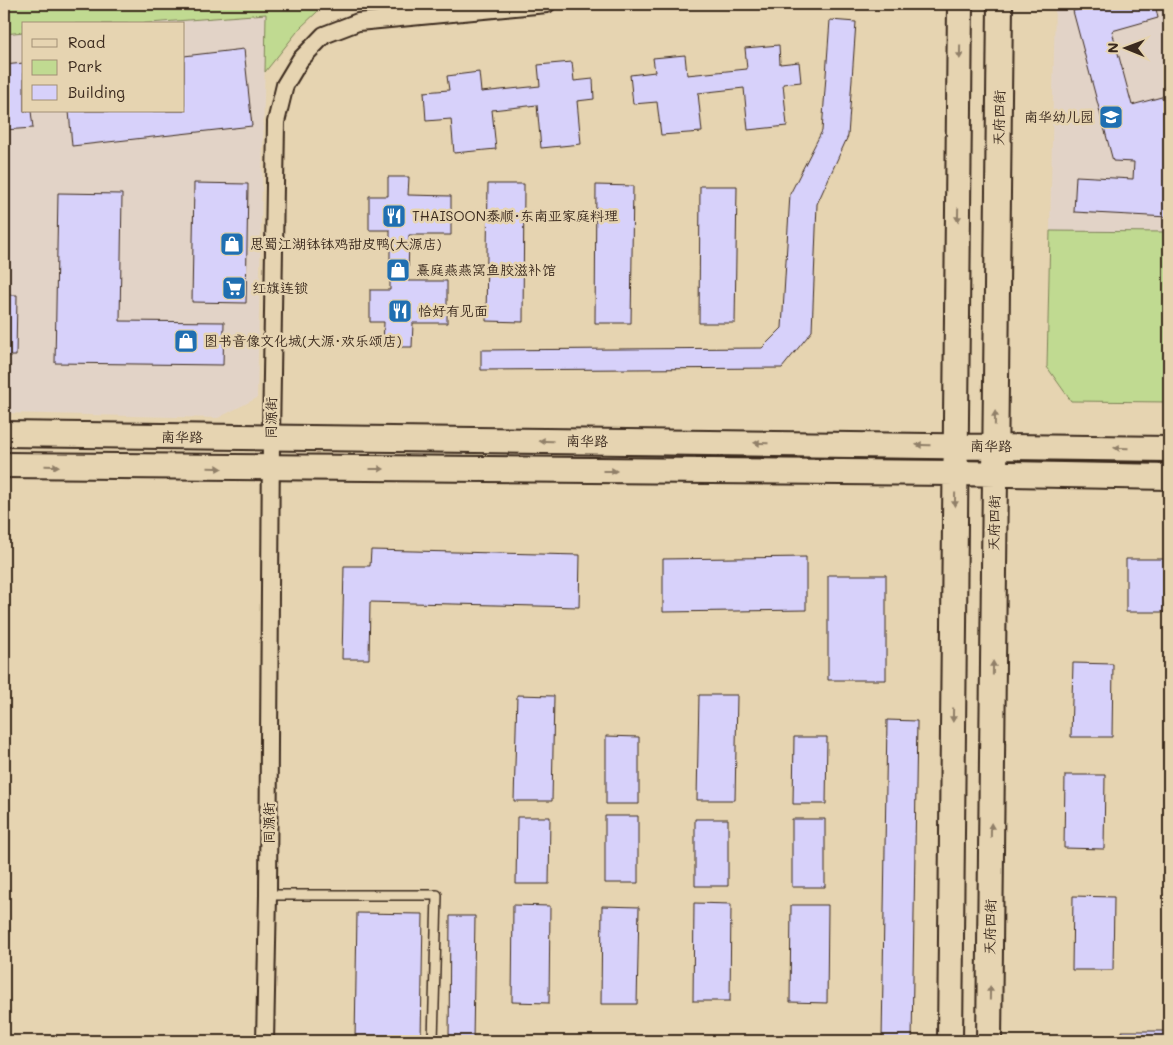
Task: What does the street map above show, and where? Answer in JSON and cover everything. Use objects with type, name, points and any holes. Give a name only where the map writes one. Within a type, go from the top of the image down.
[{"type":"main road","points":[[950,1041],[960,4]]},
{"type":"main road","name":"天府四街","points":[[989,1041],[1000,4]]},
{"type":"main road","name":"南华路","points":[[4,434],[195,438],[956,445],[1169,449]]},
{"type":"main road","name":"南华路","points":[[4,465],[955,473],[1169,477]]},
{"type":"street","name":"同源街","points":[[265,1041],[276,122],[284,85],[300,60],[324,35],[358,22],[547,4]]},
{"type":"lane","points":[[268,895],[437,895],[433,1041]]},
{"type":"shaded area","name":"南华幼儿园","points":[[1055,4],[1169,4],[1169,233],[1050,231]]},
{"type":"shaded area","points":[[266,14],[257,398],[218,418],[4,413],[4,34],[22,32],[22,112],[185,112],[185,22],[163,22]]},
{"type":"green space","points":[[4,4],[317,4],[317,12],[301,27],[265,72],[266,14],[163,22],[22,22],[22,32],[4,34]]},
{"type":"green space","points":[[1050,231],[1169,232],[1169,402],[1071,401],[1047,367]]},
{"type":"building","points":[[1100,4],[1155,4],[1158,18],[1112,31],[1132,105],[1169,95],[1168,217],[1074,212],[1076,176],[1133,179],[1134,162],[1113,161],[1073,11]]},
{"type":"building","points":[[830,20],[856,22],[848,136],[817,204],[812,331],[782,368],[481,370],[481,350],[762,348],[782,328],[790,194],[822,131]]},
{"type":"building","points":[[779,45],[780,64],[799,62],[801,82],[783,84],[787,126],[748,130],[744,88],[698,93],[702,132],[661,135],[657,102],[633,104],[630,75],[655,72],[653,58],[685,55],[687,75],[747,69],[745,48]]},
{"type":"building","points":[[244,49],[252,126],[72,146],[69,112],[185,112],[185,56]]},
{"type":"building","points":[[572,62],[574,81],[593,79],[594,99],[577,101],[581,144],[541,148],[537,105],[492,110],[496,149],[454,153],[451,119],[426,121],[424,92],[449,90],[447,76],[479,72],[481,92],[540,86],[538,65]]},
{"type":"building","points":[[22,63],[22,112],[31,112],[33,128],[4,130],[4,65]]},
{"type":"building","points":[[388,177],[409,177],[408,195],[451,196],[451,235],[409,235],[408,281],[447,281],[447,323],[413,323],[412,347],[383,347],[384,322],[370,322],[370,290],[390,290],[390,230],[369,230],[369,196],[388,196]]},
{"type":"building","points":[[194,183],[248,184],[246,303],[192,302]]},
{"type":"building","points":[[488,184],[524,184],[523,322],[486,321]]},
{"type":"building","points":[[596,185],[633,186],[631,323],[595,323]]},
{"type":"building","points":[[700,186],[737,186],[735,323],[699,323]]},
{"type":"building","points":[[58,193],[122,194],[120,321],[224,322],[223,365],[55,363]]},
{"type":"building","points":[[4,295],[17,295],[16,356],[4,356]]},
{"type":"building","points":[[371,550],[580,555],[579,607],[370,602],[369,659],[342,659],[344,566],[370,566]]},
{"type":"building","points":[[806,557],[806,610],[663,612],[663,559]]},
{"type":"building","points":[[1126,559],[1169,559],[1169,612],[1126,612]]},
{"type":"building","points":[[828,575],[886,575],[886,680],[828,680]]},
{"type":"building","points":[[1073,663],[1113,664],[1112,737],[1071,737]]},
{"type":"building","points":[[517,695],[554,696],[552,801],[514,801]]},
{"type":"building","points":[[699,695],[737,695],[735,800],[697,800]]},
{"type":"building","points":[[887,720],[917,721],[912,1041],[882,1041]]},
{"type":"building","points":[[606,736],[639,737],[639,804],[606,804]]},
{"type":"building","points":[[794,737],[827,737],[826,804],[793,804]]},
{"type":"building","points":[[1065,775],[1105,775],[1104,849],[1064,848]]},
{"type":"building","points":[[605,816],[638,816],[638,883],[605,883]]},
{"type":"building","points":[[517,817],[550,817],[549,884],[516,884]]},
{"type":"building","points":[[695,819],[728,819],[728,886],[695,886]]},
{"type":"building","points":[[792,819],[825,819],[825,887],[792,887]]},
{"type":"building","points":[[1073,896],[1114,897],[1113,970],[1072,970]]},
{"type":"building","points":[[694,903],[731,904],[730,1001],[693,1001]]},
{"type":"building","points":[[513,905],[550,906],[549,1003],[512,1002]]},
{"type":"building","points":[[791,905],[828,905],[827,1003],[790,1002]]},
{"type":"building","points":[[602,906],[639,907],[637,1004],[601,1004]]},
{"type":"building","points":[[357,913],[423,914],[421,1041],[355,1041]]},
{"type":"building","points":[[450,916],[475,916],[473,1041],[449,1041]]},
{"type":"building","points":[[1122,1031],[1169,1031],[1169,1041],[1122,1041]]},
{"type":"place","name":"南华幼儿园","points":[[1111,117]]},
{"type":"place","name":"THAISOON泰顺·东南亚家庭料理","points":[[394,216]]},
{"type":"place","name":"思蜀江湖钵钵鸡甜皮鸭(大源店)","points":[[232,244]]},
{"type":"place","name":"熹庭燕燕窝鱼胶滋补馆","points":[[398,270]]},
{"type":"place","name":"红旗连锁","points":[[234,288]]},
{"type":"place","name":"恰好有见面","points":[[400,311]]},
{"type":"place","name":"图书音像文化城(大源·欢乐颂店)","points":[[186,341]]}]
